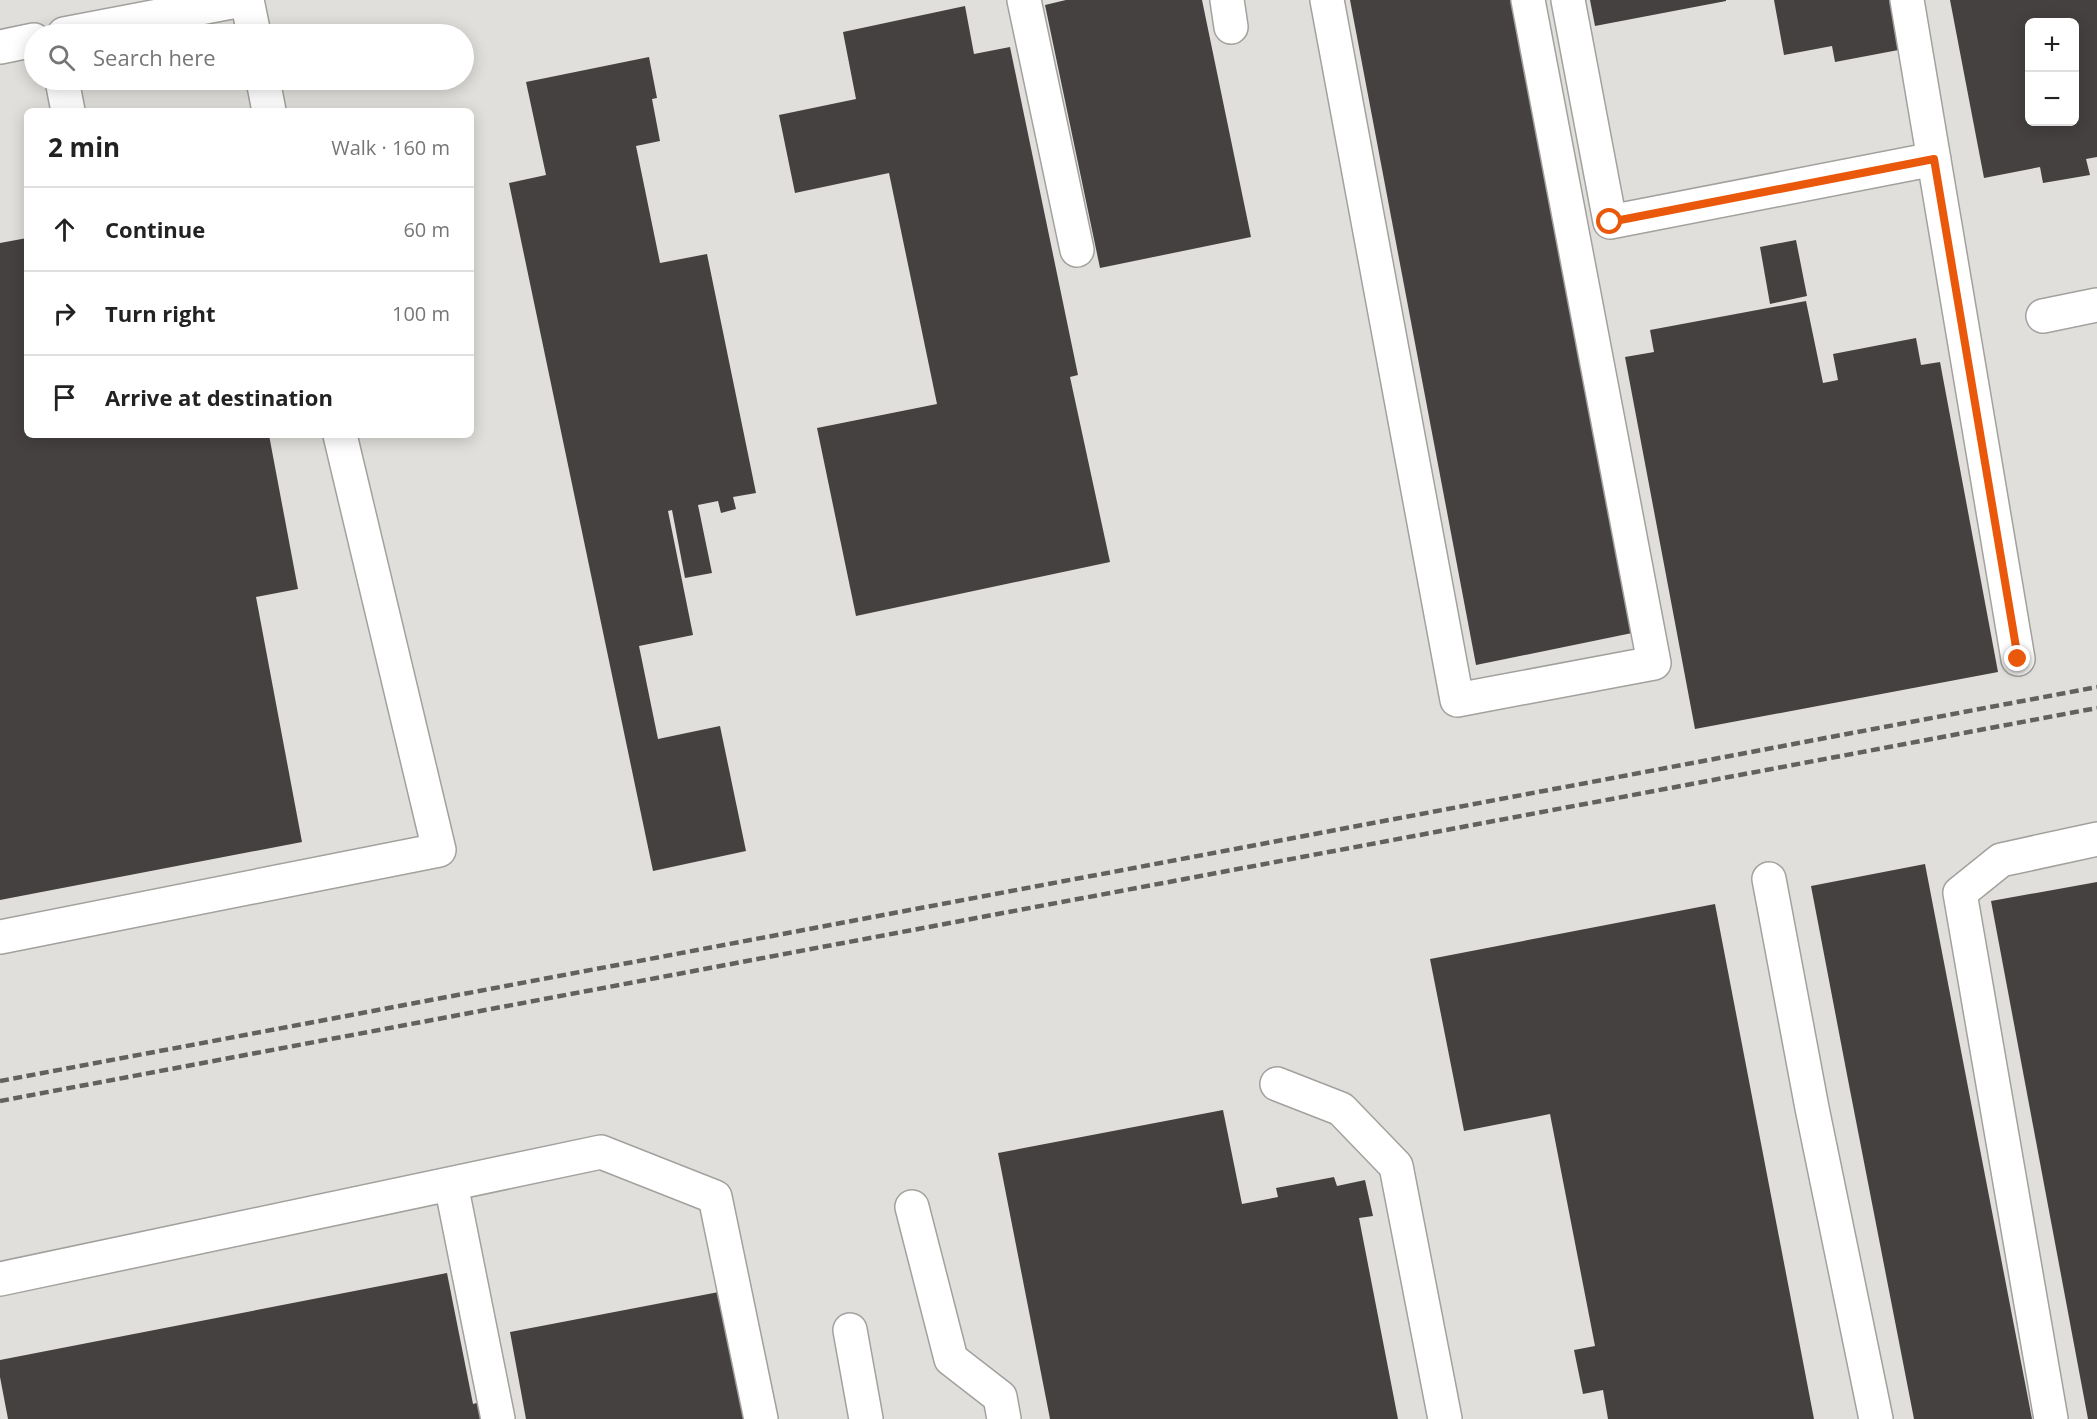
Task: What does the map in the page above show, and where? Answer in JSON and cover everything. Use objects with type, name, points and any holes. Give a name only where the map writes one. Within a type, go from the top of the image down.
[{"type":"street","points":[[116,24],[242,0]]},
{"type":"street","points":[[247,0],[252,24]]},
{"type":"street","points":[[1024,0],[1077,250]]},
{"type":"street","points":[[1327,0],[1457,700],[1654,663],[1528,0]]},
{"type":"street","points":[[1568,0],[1610,222],[1934,159]]},
{"type":"street","points":[[1907,0],[2018,659]]},
{"type":"street","points":[[0,46],[24,42]]},
{"type":"street","points":[[64,90],[67,108]]},
{"type":"street","points":[[264,90],[268,108]]},
{"type":"street","points":[[2043,316],[2097,304]]},
{"type":"street","points":[[0,937],[439,850],[341,438]]},
{"type":"street","points":[[2050,1419],[1960,893],[2001,860],[2097,838]]},
{"type":"street","points":[[1769,879],[1812,1108],[1875,1419]]},
{"type":"street","points":[[1277,1084],[1341,1110],[1396,1166],[1445,1419]]},
{"type":"street","points":[[0,1279],[601,1152],[715,1197],[761,1419]]},
{"type":"street","points":[[451,1184],[498,1419]]},
{"type":"street","points":[[912,1207],[951,1359],[1000,1398],[1004,1419]]},
{"type":"street","points":[[850,1330],[866,1419]]},
{"type":"building","points":[[1066,0],[1202,0],[1251,237],[1100,268],[1045,5]]},
{"type":"building","points":[[1350,0],[1517,0],[1637,632],[1476,665]]},
{"type":"building","points":[[1590,0],[1726,0],[1726,1],[1595,26]]},
{"type":"building","points":[[1774,0],[1902,0],[1909,48],[1835,62],[1832,46],[1784,55]]},
{"type":"building","points":[[1950,0],[2097,0],[2097,157],[2086,159],[2090,175],[2043,183],[2040,167],[1984,178]]},
{"type":"building","points":[[965,6],[974,54],[1010,47],[1078,375],[1070,377],[1110,562],[856,616],[817,428],[937,404],[889,173],[795,193],[779,115],[856,99],[843,32]]},
{"type":"building","points":[[649,57],[657,98],[652,99],[660,141],[636,146],[660,263],[707,254],[756,493],[733,497],[736,509],[721,513],[718,501],[698,505],[712,573],[685,578],[672,510],[668,511],[693,635],[639,646],[658,739],[720,726],[746,851],[653,871],[509,183],[546,175],[526,82]]},
{"type":"building","points":[[24,239],[24,438],[270,438],[298,589],[256,597],[302,842],[0,900],[0,243]]},
{"type":"building","points":[[1796,240],[1807,296],[1770,304],[1760,247]]},
{"type":"building","points":[[1806,301],[1823,383],[1838,380],[1833,354],[1916,338],[1921,365],[1940,362],[1998,672],[1695,729],[1625,357],[1654,352],[1650,330]]},
{"type":"building","points":[[1925,864],[2032,1419],[1914,1419],[1849,1085],[1811,886]]},
{"type":"building","points":[[2097,882],[2097,1419],[2088,1419],[1991,901]]},
{"type":"building","points":[[1715,904],[1814,1419],[1608,1419],[1603,1390],[1583,1394],[1574,1350],[1595,1346],[1550,1114],[1464,1131],[1430,959]]},
{"type":"building","points":[[1223,1110],[1242,1204],[1278,1197],[1276,1188],[1334,1177],[1337,1186],[1365,1180],[1373,1216],[1359,1218],[1398,1419],[1050,1419],[998,1153]]},
{"type":"building","points":[[447,1273],[473,1404],[488,1400],[492,1419],[8,1419],[0,1377],[0,1360]]},
{"type":"building","points":[[724,1291],[748,1419],[526,1419],[510,1332]]},
{"type":"railway","points":[[0,1081],[2097,687]]},
{"type":"railway","points":[[0,1101],[2097,708]]},
{"type":"route","points":[[1610,222],[1934,159],[2018,659]]}]
